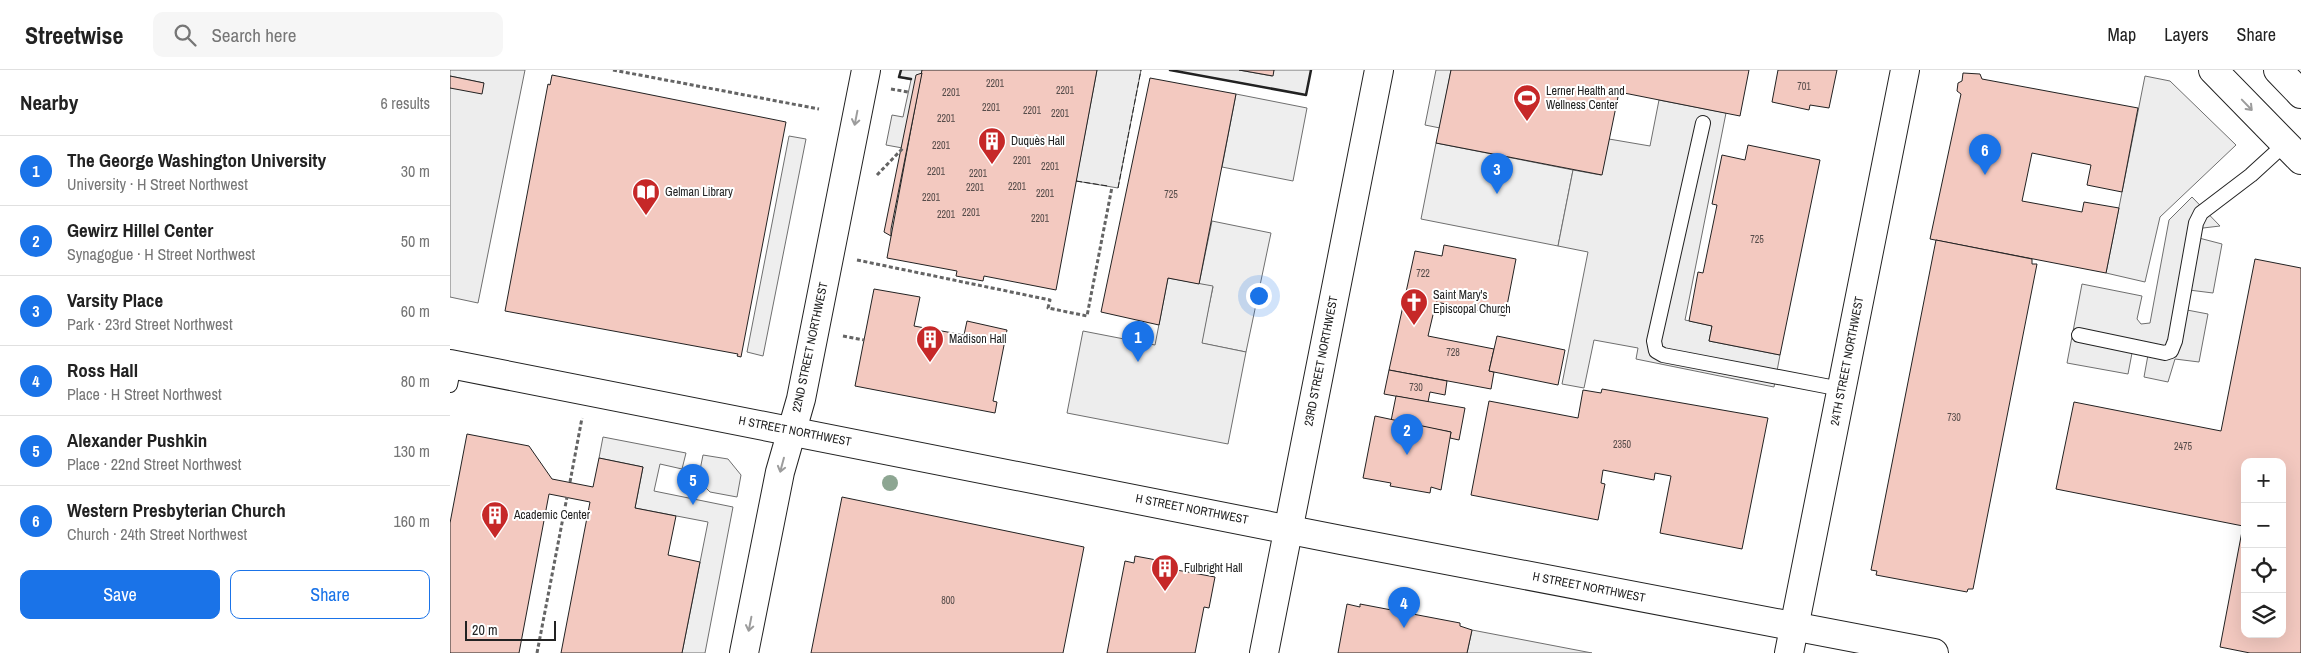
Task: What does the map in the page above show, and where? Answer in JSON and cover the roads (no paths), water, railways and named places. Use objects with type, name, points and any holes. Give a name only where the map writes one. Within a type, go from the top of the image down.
[{"type":"street","name":"22ND STREET NORTHWEST","points":[[744,653],[780,472],[801,399],[866,70]]},
{"type":"street","name":"23RD STREET NORTHWEST","points":[[1264,653],[1379,70]]},
{"type":"street","name":"24TH STREET NORTHWEST","points":[[1789,653],[1905,70]]},
{"type":"street","points":[[2212,70],[2293,152]]},
{"type":"street","points":[[2278,70],[2301,94]]},
{"type":"street","name":"H STREET NORTHWEST","points":[[451,371],[587,390],[1288,529],[1934,653]]},
{"type":"lane","points":[[1703,124],[1654,341],[1656,351],[1663,355],[1841,389]]},
{"type":"lane","points":[[2079,335],[2165,353],[2171,351],[2175,341],[2196,223],[2201,212],[2251,175],[2293,152]]},
{"type":"place","name":"Lerner Health and Wellness Center","points":[[1527,122]]},
{"type":"place","name":"Duquès Hall","points":[[992,165]]},
{"type":"place","name":"Western Presbyterian Church","points":[[1985,175]]},
{"type":"place","name":"Varsity Place","points":[[1497,194]]},
{"type":"place","name":"Gelman Library","points":[[646,216]]},
{"type":"place","name":"Saint Mary's Episcopal Church","points":[[1414,326]]},
{"type":"place","name":"The George Washington University","points":[[1138,362]]},
{"type":"place","name":"Madison Hall","points":[[930,363]]},
{"type":"place","name":"Gewirz Hillel Center","points":[[1407,455]]},
{"type":"place","name":"Alexander Pushkin","points":[[693,505]]},
{"type":"place","name":"Academic Center","points":[[495,539]]},
{"type":"place","name":"Fulbright Hall","points":[[1165,592]]},
{"type":"place","name":"Ross Hall","points":[[1404,628]]}]
